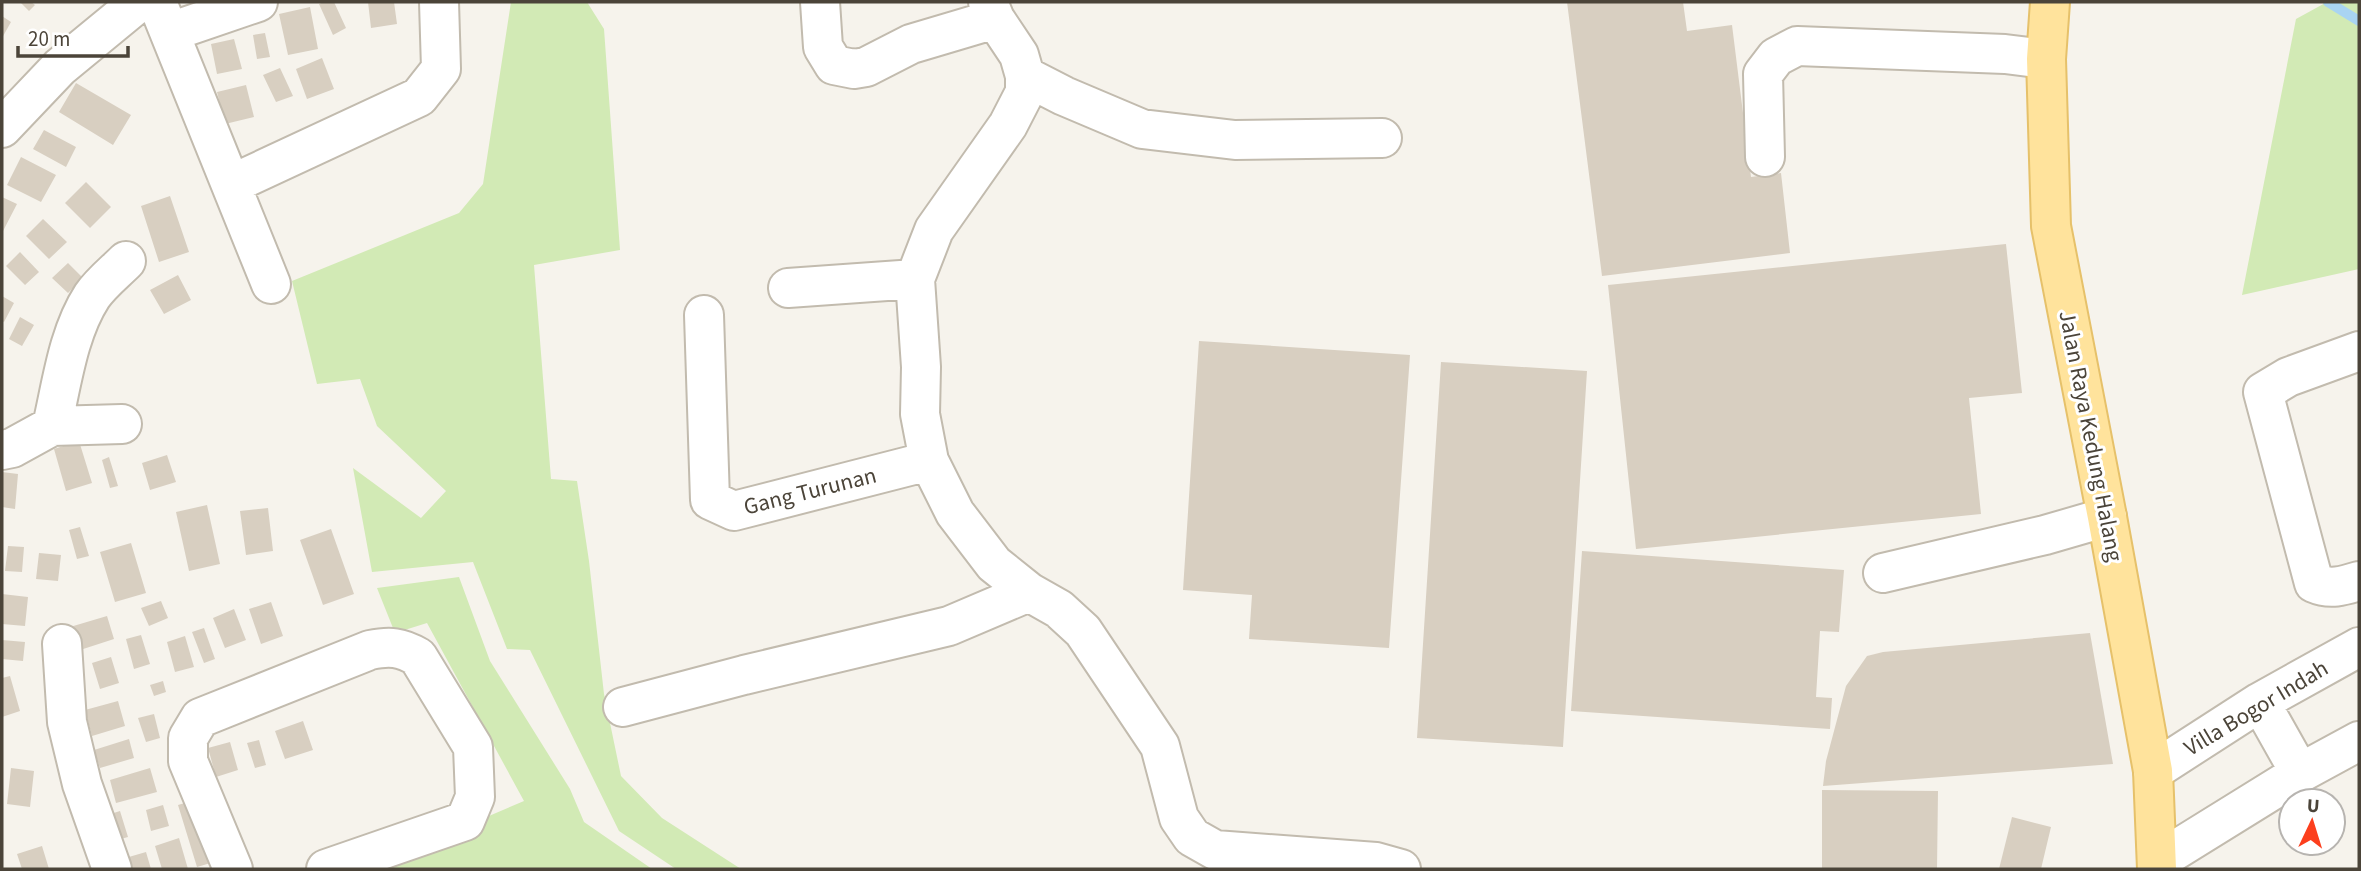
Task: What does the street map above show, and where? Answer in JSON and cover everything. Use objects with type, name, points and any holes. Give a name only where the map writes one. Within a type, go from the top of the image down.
[{"type":"main road","name":"Jalan Raya Kedung Halang","points":[[2050,2],[2046,59],[2051,226],[2153,771],[2157,865]]},
{"type":"street","points":[[2,128],[60,67],[139,2]]},
{"type":"street","points":[[258,2],[163,17],[271,284]]},
{"type":"street","points":[[232,184],[419,97],[441,69],[439,2]]},
{"type":"street","points":[[820,2],[822,47],[834,65],[854,69],[866,67],[911,44],[992,10],[1019,55],[1025,76],[1025,92],[1008,125],[934,230],[915,279],[921,367],[920,414],[929,461],[955,513],[994,564],[1029,592],[1059,609],[1083,631],[1160,746],[1180,818],[1192,838],[1215,850],[1376,862],[1401,869]]},
{"type":"street","points":[[1765,157],[1763,74],[1776,57],[1797,46],[2005,54],[2046,59]]},
{"type":"street","points":[[1025,76],[1064,96],[1142,129],[1236,140],[1382,138]]},
{"type":"street","points":[[52,426],[80,319],[93,295],[126,261]]},
{"type":"street","points":[[788,288],[915,279]]},
{"type":"street","name":"Gang Turunan","points":[[704,315],[710,500],[734,511],[929,461]]},
{"type":"street","points":[[2359,351],[2288,377],[2263,391],[2314,583],[2324,588],[2338,587],[2359,580]]},
{"type":"street","points":[[2,450],[12,448],[52,426],[122,424]]},
{"type":"street","points":[[1883,573],[2045,535],[2107,517]]},
{"type":"street","points":[[623,707],[949,626],[1029,592]]},
{"type":"street","points":[[62,644],[67,722],[82,785],[112,869]]},
{"type":"street","points":[[233,869],[188,761],[188,738],[200,718],[370,650],[392,646],[407,650],[418,657],[473,747],[475,797],[465,821],[326,869]]},
{"type":"street","name":"Villa Bogor Indah","points":[[2153,771],[2260,702],[2359,647]]},
{"type":"street","points":[[2260,702],[2300,773]]},
{"type":"street","points":[[2157,865],[2300,773],[2359,741]]},
{"type":"green space","points":[[511,2],[587,2],[604,29],[620,250],[534,265],[551,479],[577,481],[604,694],[621,776],[662,818],[741,869],[676,869],[619,831],[530,650],[507,649],[473,562],[372,572],[353,468],[421,518],[446,491],[377,426],[360,379],[317,384],[292,281],[459,213],[483,184]]},
{"type":"green space","points":[[2327,2],[2359,2],[2359,269],[2242,295],[2296,19]]},
{"type":"green space","points":[[459,577],[490,661],[570,789],[584,822],[652,869],[365,869],[524,801],[427,623],[395,633],[377,588]]},
{"type":"building","points":[[20,2],[31,2],[35,5],[29,11]]},
{"type":"building","points":[[334,2],[346,28],[333,35],[319,4]]},
{"type":"building","points":[[368,2],[394,2],[397,24],[371,28]]},
{"type":"building","points":[[1567,2],[1683,2],[1687,31],[1732,25],[1751,177],[1781,173],[1790,253],[1602,276]]},
{"type":"building","points":[[310,7],[318,49],[288,55],[279,14]]},
{"type":"building","points":[[2,16],[11,22],[2,38]]},
{"type":"building","points":[[265,33],[270,57],[257,59],[253,35]]},
{"type":"building","points":[[234,39],[242,69],[217,74],[211,44]]},
{"type":"building","points":[[322,58],[334,89],[307,99],[296,69]]},
{"type":"building","points":[[280,68],[293,96],[276,102],[263,75]]},
{"type":"building","points":[[76,83],[131,115],[113,145],[59,112]]},
{"type":"building","points":[[246,85],[254,117],[225,124],[217,92]]},
{"type":"building","points":[[44,130],[76,147],[66,167],[33,149]]},
{"type":"building","points":[[21,157],[56,175],[41,202],[7,185]]},
{"type":"building","points":[[86,182],[111,207],[90,228],[65,203]]},
{"type":"building","points":[[170,196],[189,252],[159,262],[141,206]]},
{"type":"building","points":[[2,197],[17,204],[2,233]]},
{"type":"building","points":[[43,219],[67,242],[49,259],[26,236]]},
{"type":"building","points":[[2006,244],[2022,393],[1969,398],[1981,514],[1636,549],[1608,285]]},
{"type":"building","points":[[20,252],[39,272],[25,285],[6,266]]},
{"type":"building","points":[[68,263],[83,278],[68,293],[52,278]]},
{"type":"building","points":[[178,275],[191,300],[164,314],[150,290]]},
{"type":"building","points":[[2,296],[14,303],[4,322],[2,321]]},
{"type":"building","points":[[20,317],[34,325],[22,346],[9,339]]},
{"type":"building","points":[[1199,341],[1410,355],[1389,648],[1249,639],[1252,595],[1183,590]]},
{"type":"building","points":[[1441,362],[1587,371],[1563,747],[1417,738]]},
{"type":"building","points":[[79,441],[92,483],[66,491],[54,449]]},
{"type":"building","points":[[167,455],[176,482],[150,490],[142,463]]},
{"type":"building","points":[[109,457],[118,486],[110,488],[102,460]]},
{"type":"building","points":[[2,472],[18,474],[15,509],[2,507]]},
{"type":"building","points":[[207,505],[220,564],[189,571],[176,512]]},
{"type":"building","points":[[268,508],[273,551],[246,555],[240,511]]},
{"type":"building","points":[[80,527],[89,556],[77,559],[69,530]]},
{"type":"building","points":[[331,529],[354,594],[323,605],[300,540]]},
{"type":"building","points":[[131,543],[146,593],[115,602],[100,552]]},
{"type":"building","points":[[8,546],[24,547],[22,572],[5,571]]},
{"type":"building","points":[[1582,551],[1844,570],[1839,632],[1820,631],[1816,697],[1832,698],[1830,729],[1571,711]]},
{"type":"building","points":[[39,553],[61,555],[58,581],[36,579]]},
{"type":"building","points":[[2,594],[28,597],[25,626],[2,624]]},
{"type":"building","points":[[161,601],[168,618],[149,626],[141,608]]},
{"type":"building","points":[[271,602],[283,636],[261,644],[249,609]]},
{"type":"building","points":[[234,609],[246,640],[225,648],[213,618]]},
{"type":"building","points":[[107,616],[114,639],[77,651],[70,627]]},
{"type":"building","points":[[204,628],[215,659],[204,663],[192,632]]},
{"type":"building","points":[[2090,633],[2113,764],[1823,786],[1826,761],[1846,686],[1867,656],[1883,652]]},
{"type":"building","points":[[141,635],[150,664],[134,669],[126,639]]},
{"type":"building","points":[[185,636],[194,667],[175,672],[167,642]]},
{"type":"building","points":[[2,640],[25,642],[23,661],[2,659]]},
{"type":"building","points":[[111,657],[119,683],[100,689],[92,663]]},
{"type":"building","points":[[10,676],[20,711],[2,717],[2,678]]},
{"type":"building","points":[[163,681],[166,692],[154,696],[150,685]]},
{"type":"building","points":[[118,701],[125,726],[92,736],[85,710]]},
{"type":"building","points":[[154,714],[160,738],[146,742],[138,718]]},
{"type":"building","points":[[303,721],[313,750],[285,759],[275,731]]},
{"type":"building","points":[[129,739],[134,758],[100,768],[94,750]]},
{"type":"building","points":[[259,740],[266,765],[255,768],[247,743]]},
{"type":"building","points":[[230,742],[238,770],[216,777],[208,748]]},
{"type":"building","points":[[11,768],[34,771],[30,807],[7,804]]},
{"type":"building","points":[[150,768],[157,792],[116,803],[110,780]]},
{"type":"building","points":[[1822,790],[1938,791],[1937,869],[1822,869]]},
{"type":"building","points":[[195,800],[214,862],[197,867],[178,805]]},
{"type":"building","points":[[163,805],[169,826],[151,831],[146,810]]},
{"type":"building","points":[[120,811],[128,837],[106,843],[98,818]]},
{"type":"building","points":[[2012,817],[2051,827],[2041,869],[1999,869]]},
{"type":"building","points":[[179,838],[188,869],[162,869],[155,846]]},
{"type":"building","points":[[42,846],[49,869],[22,869],[17,854]]},
{"type":"building","points":[[146,852],[151,869],[117,869],[115,861]]},
{"type":"waterway","points":[[2328,2],[2359,21]]}]
